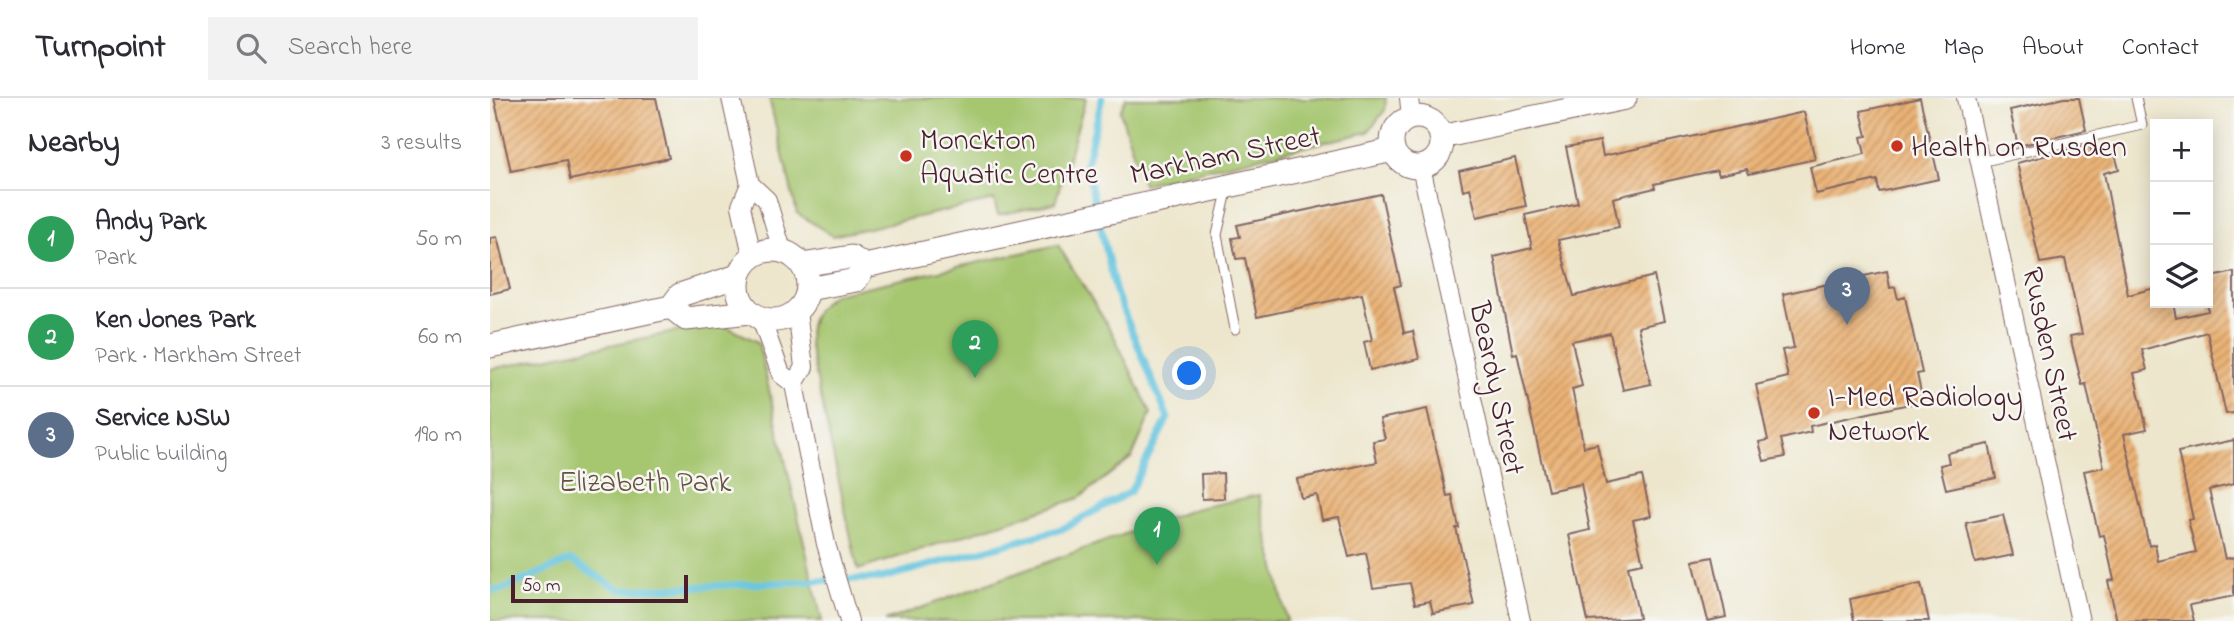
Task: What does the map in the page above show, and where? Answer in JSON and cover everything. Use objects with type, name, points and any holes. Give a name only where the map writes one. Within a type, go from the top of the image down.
[{"type":"street","points":[[731,98],[750,184],[766,200],[782,250]]},
{"type":"street","points":[[1441,137],[1625,98]]},
{"type":"street","name":"Rusden Street","points":[[1966,98],[2080,621]]},
{"type":"street","points":[[1410,108],[1432,122],[1441,137],[1441,148],[1436,158],[1421,167],[1404,164],[1393,150],[1395,130],[1410,108]]},
{"type":"street","name":"Markham Street","points":[[808,289],[856,280],[865,266],[1393,150]]},
{"type":"street","name":"Beardy Street","points":[[1421,167],[1521,621]]},
{"type":"street","points":[[750,184],[741,206],[752,255]]},
{"type":"street","points":[[490,346],[671,307],[680,295],[738,276],[752,255],[766,249],[782,250],[802,265],[808,289],[797,311],[804,367],[794,384],[826,544],[849,621]]},
{"type":"street","name":"Markham Street","points":[[802,265],[851,257],[865,266]]},
{"type":"street","points":[[738,276],[741,302],[756,316],[780,374],[794,384]]},
{"type":"street","points":[[671,307],[686,319],[756,316],[774,321],[797,311]]},
{"type":"lane","points":[[1980,162],[2141,125],[2136,98]]},
{"type":"lane","points":[[1228,186],[1217,235],[1235,329]]},
{"type":"green space","name":"Monckton Aquatic Centre","points":[[769,98],[1086,98],[1055,203],[998,215],[994,200],[833,236],[797,213]]},
{"type":"green space","points":[[1126,98],[1386,98],[1385,110],[1368,132],[1143,184],[1120,111]]},
{"type":"green space","points":[[1058,245],[1113,334],[1151,413],[1132,457],[1079,498],[858,570],[809,343],[811,321],[817,309],[834,294]]},
{"type":"green space","name":"Elizabeth Park","points":[[719,323],[758,342],[822,621],[490,621],[490,369]]},
{"type":"green space","points":[[1259,495],[1287,621],[885,621],[1194,509]]},
{"type":"building","points":[[494,98],[656,98],[669,158],[570,180],[566,160],[511,171]]},
{"type":"building","name":"Health on Rusden","points":[[1920,98],[1939,179],[1879,192],[1877,180],[1816,194],[1810,167],[1865,154],[1861,137],[1867,136],[1861,111]]},
{"type":"building","points":[[2064,98],[2079,98],[2086,130],[2018,146],[2010,110]]},
{"type":"building","points":[[1804,112],[1815,159],[1749,174],[1747,169],[1719,175],[1717,170],[1654,184],[1655,188],[1613,198],[1619,227],[1558,240],[1574,296],[1654,276],[1664,321],[1638,327],[1651,384],[1623,390],[1610,333],[1572,341],[1582,386],[1572,389],[1584,447],[1597,444],[1606,484],[1642,476],[1651,516],[1633,520],[1643,563],[1628,566],[1639,618],[1588,621],[1569,535],[1590,530],[1581,484],[1548,491],[1517,353],[1513,354],[1494,257],[1532,248],[1525,215],[1578,203],[1566,147],[1600,141],[1603,156]]},
{"type":"building","points":[[2090,144],[2092,156],[2114,151],[2119,169],[2104,173],[2128,295],[2150,289],[2150,308],[2174,308],[2176,318],[2208,311],[2208,308],[2213,308],[2213,277],[2234,272],[2234,413],[2226,414],[2207,332],[2142,350],[2147,370],[2134,373],[2147,429],[2124,434],[2149,546],[2155,544],[2158,561],[2196,552],[2188,520],[2193,519],[2178,452],[2234,440],[2234,484],[2209,490],[2225,559],[2234,557],[2234,596],[2190,605],[2194,621],[2117,621],[2108,581],[2114,580],[2104,535],[2099,536],[2084,471],[2104,467],[2086,384],[2082,385],[2070,336],[2082,334],[2065,259],[2040,263],[2017,163]]},
{"type":"building","points":[[1515,158],[1526,206],[1477,217],[1470,188],[1463,190],[1459,171]]},
{"type":"building","points":[[1381,194],[1401,285],[1394,287],[1404,333],[1413,331],[1419,359],[1370,370],[1364,342],[1372,340],[1362,294],[1257,317],[1245,258],[1236,259],[1232,238],[1240,237],[1237,225]]},
{"type":"building","points":[[497,237],[510,289],[490,294],[490,238]]},
{"type":"building","points":[[1887,271],[1890,288],[1895,287],[1898,299],[1905,297],[1922,373],[1917,374],[1923,401],[1810,426],[1811,432],[1781,439],[1785,457],[1764,461],[1759,442],[1768,440],[1756,385],[1788,377],[1782,350],[1794,348],[1783,294]]},
{"type":"building","points":[[1427,409],[1447,496],[1452,495],[1459,528],[1456,528],[1474,605],[1433,613],[1430,601],[1415,604],[1410,583],[1373,588],[1366,553],[1349,557],[1339,517],[1322,520],[1317,495],[1301,498],[1297,479],[1377,462],[1373,441],[1385,439],[1380,419]]},
{"type":"building","points":[[1989,444],[1996,478],[1946,489],[1940,465],[1949,463],[1947,453]]},
{"type":"building","points":[[1223,473],[1224,498],[1202,499],[1201,474]]},
{"type":"building","points":[[2003,515],[2013,555],[1975,563],[1966,523]]},
{"type":"building","points":[[1713,557],[1726,617],[1708,621],[1693,561]]},
{"type":"building","points":[[1921,584],[1929,621],[1854,621],[1850,599]]},
{"type":"waterway","points":[[490,590],[500,590],[571,560],[620,590],[882,578],[1062,529],[1130,492],[1168,418],[1116,293],[1086,164],[1102,98]]},
{"type":"place","name":"Health on Rusden","points":[[1897,146]]},
{"type":"place","name":"Monckton Aquatic Centre","points":[[906,156]]},
{"type":"place","name":"Service NSW","points":[[1847,325]]},
{"type":"place","name":"Ken Jones Park","points":[[975,378]]},
{"type":"place","name":"I-Med Radiology Network","points":[[1814,413]]},
{"type":"place","name":"Andy Park","points":[[1157,565]]}]
